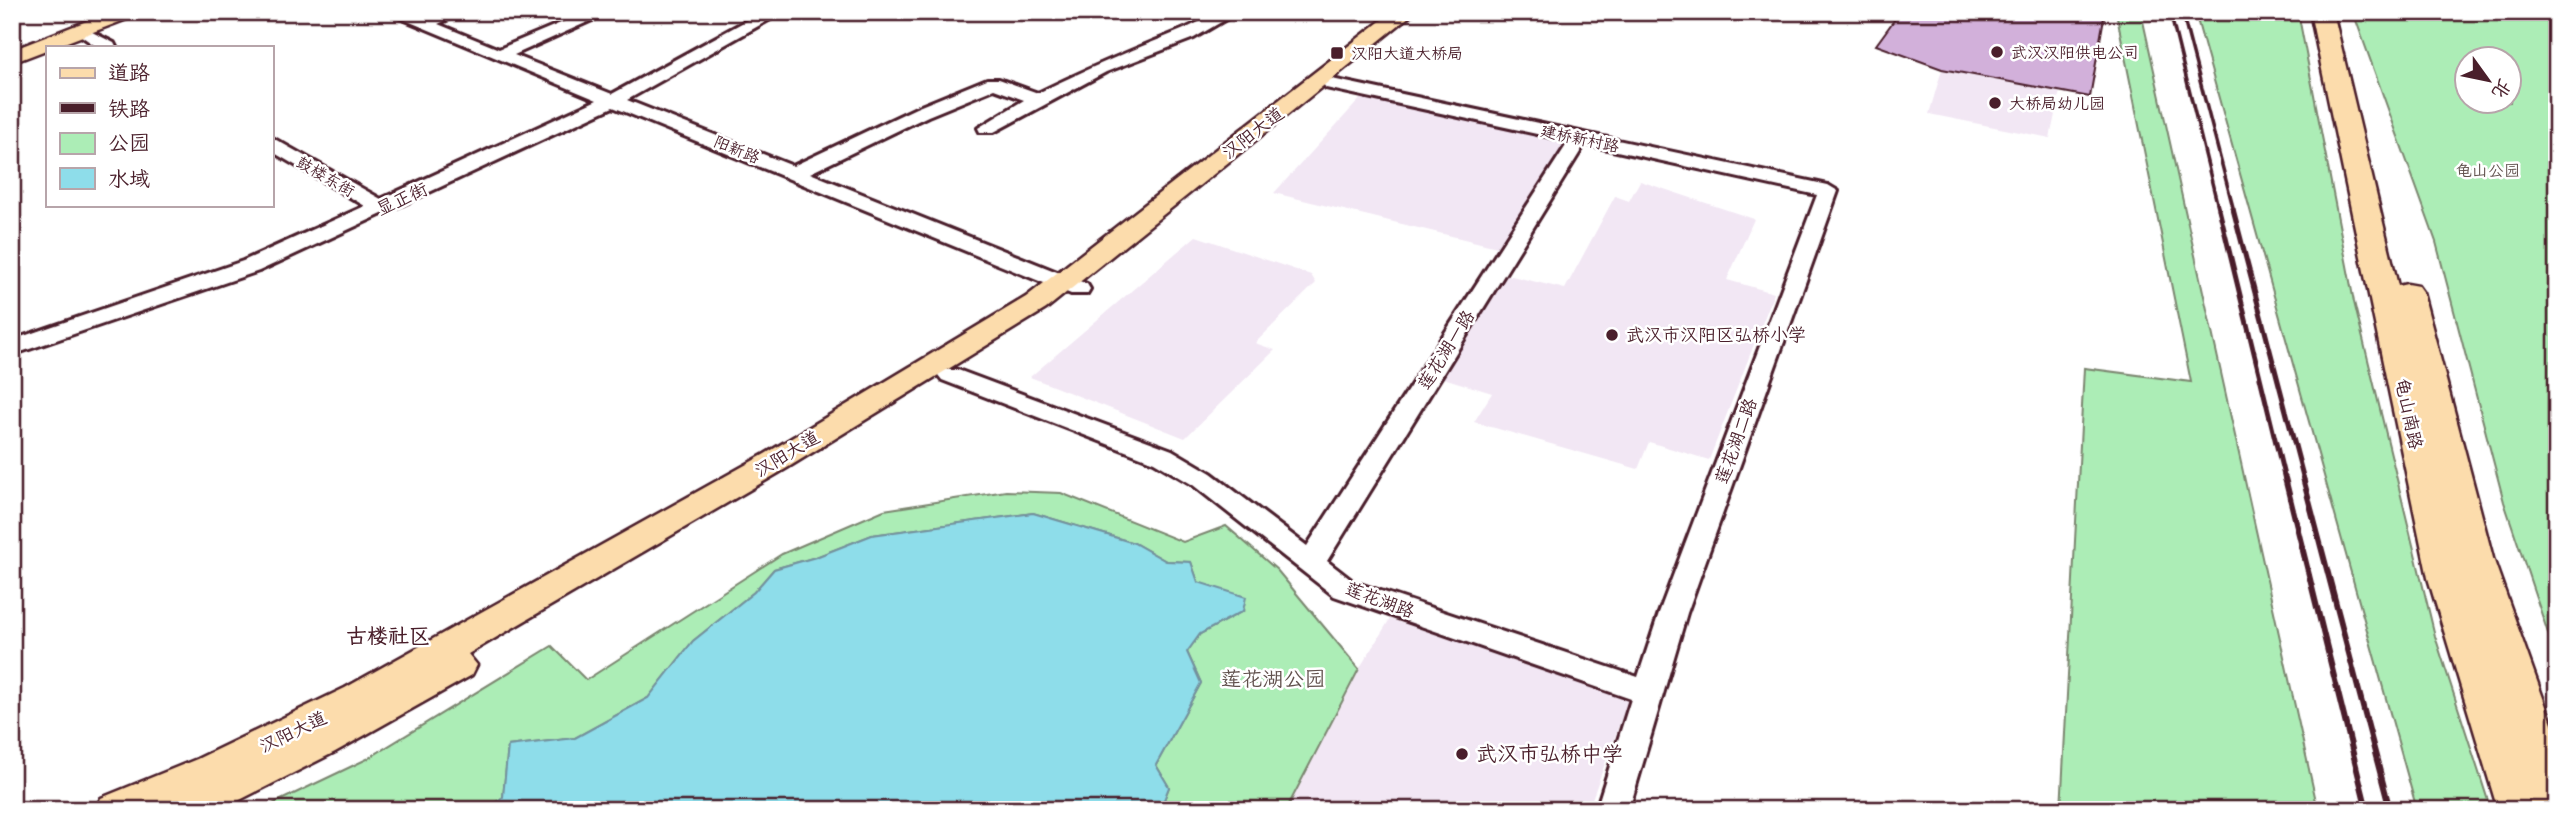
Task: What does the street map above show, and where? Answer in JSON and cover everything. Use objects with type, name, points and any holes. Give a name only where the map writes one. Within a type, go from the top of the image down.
[{"type":"highway","name":"龟山南路","points":[[2321,12],[2448,578],[2522,810]]},
{"type":"highway","name":"龟山南路","points":[[2339,12],[2446,458],[2473,558],[2557,803]]},
{"type":"main road","points":[[12,57],[128,12]]},
{"type":"main road","points":[[63,46],[151,12]]},
{"type":"main road","name":"汉阳大道","points":[[180,810],[291,759],[375,715],[999,346],[1405,12]]},
{"type":"main road","name":"汉阳大道","points":[[115,810],[234,761],[358,699],[776,461],[1037,303],[1071,286],[1421,12]]},
{"type":"main road","points":[[12,69],[46,53]]},
{"type":"street","name":"阳新路","points":[[394,12],[1071,286]]},
{"type":"street","points":[[424,24],[455,12]]},
{"type":"street","points":[[501,54],[601,12]]},
{"type":"street","name":"显正街","points":[[12,348],[251,266],[615,100],[775,12]]},
{"type":"street","points":[[987,128],[1100,68],[1188,34],[1230,12]]},
{"type":"street","points":[[88,35],[106,46]]},
{"type":"street","points":[[795,173],[922,112],[993,83],[1039,99]]},
{"type":"street","name":"建桥新村路","points":[[1332,84],[1828,191]]},
{"type":"street","name":"莲花湖一路","points":[[1311,563],[1580,138]]},
{"type":"street","name":"鼓楼东街","points":[[273,144],[382,208]]},
{"type":"street","name":"莲花湖二路","points":[[1648,692],[1673,613],[1828,191]]},
{"type":"street","name":"莲花湖路","points":[[950,375],[1163,456],[1202,479],[1344,589],[1648,692]]},
{"type":"street","points":[[1612,810],[1648,692]]},
{"type":"shaded area","name":"大桥局幼儿园","points":[[1942,69],[2060,91],[2050,138],[1929,114]]},
{"type":"shaded area","points":[[1362,97],[1568,141],[1501,248],[1274,193]]},
{"type":"shaded area","name":"武汉市汉阳区弘桥小学","points":[[1640,181],[1754,219],[1727,280],[1774,293],[1709,460],[1649,442],[1638,469],[1474,422],[1492,393],[1440,377],[1504,274],[1565,289],[1615,196],[1629,201]]},
{"type":"shaded area","points":[[1196,236],[1311,275],[1316,283],[1255,343],[1275,350],[1185,438],[1030,377]]},
{"type":"shaded area","name":"武汉市弘桥中学","points":[[1390,619],[1629,698],[1588,810],[1286,810],[1359,669]]},
{"type":"green space","points":[[2116,12],[2141,12],[2318,810],[2061,810],[2084,368],[2191,382]]},
{"type":"green space","points":[[2195,12],[2298,12],[2354,302],[2435,636],[2491,810],[2417,810]]},
{"type":"green space","name":"龟山公园","points":[[2353,12],[2557,12],[2557,660],[2504,502],[2436,242]]},
{"type":"green space","name":"莲花湖公园","points":[[1006,491],[1061,493],[1183,542],[1226,526],[1277,570],[1359,669],[1286,810],[1160,810],[1169,787],[1156,765],[1201,683],[1187,652],[1200,634],[1243,611],[1198,582],[1191,562],[1166,561],[1134,543],[1033,513],[872,535],[816,557],[774,569],[754,592],[693,641],[648,698],[575,738],[508,746],[503,797],[486,810],[260,810],[367,759],[552,646],[586,680],[782,554],[884,510]]},
{"type":"water","points":[[1033,513],[1134,543],[1166,561],[1191,562],[1198,582],[1246,597],[1243,611],[1200,634],[1187,652],[1201,683],[1156,765],[1169,787],[1160,810],[486,810],[503,797],[508,746],[575,738],[648,698],[693,641],[754,592],[774,569],[816,557],[872,535]]},
{"type":"building","name":"武汉汉阳供电公司","points":[[1900,12],[2105,12],[2090,97],[1942,69],[1876,45]]},
{"type":"railway","points":[[2170,12],[2219,211]]},
{"type":"railway","points":[[2182,12],[2234,211]]},
{"type":"railway","points":[[2219,209],[2285,480]]},
{"type":"railway","points":[[2233,209],[2304,480]]},
{"type":"railway","points":[[2285,478],[2367,810]]},
{"type":"railway","points":[[2303,478],[2390,810]]},
{"type":"place","name":"武汉汉阳供电公司","points":[[1997,52]]},
{"type":"place","name":"汉阳大道大桥局","points":[[1337,53]]},
{"type":"place","name":"大桥局幼儿园","points":[[1995,103]]},
{"type":"place","name":"武汉市汉阳区弘桥小学","points":[[1612,335]]},
{"type":"place","name":"武汉市弘桥中学","points":[[1462,754]]},
{"type":"district","name":"古楼社区","points":[[388,636]]}]
